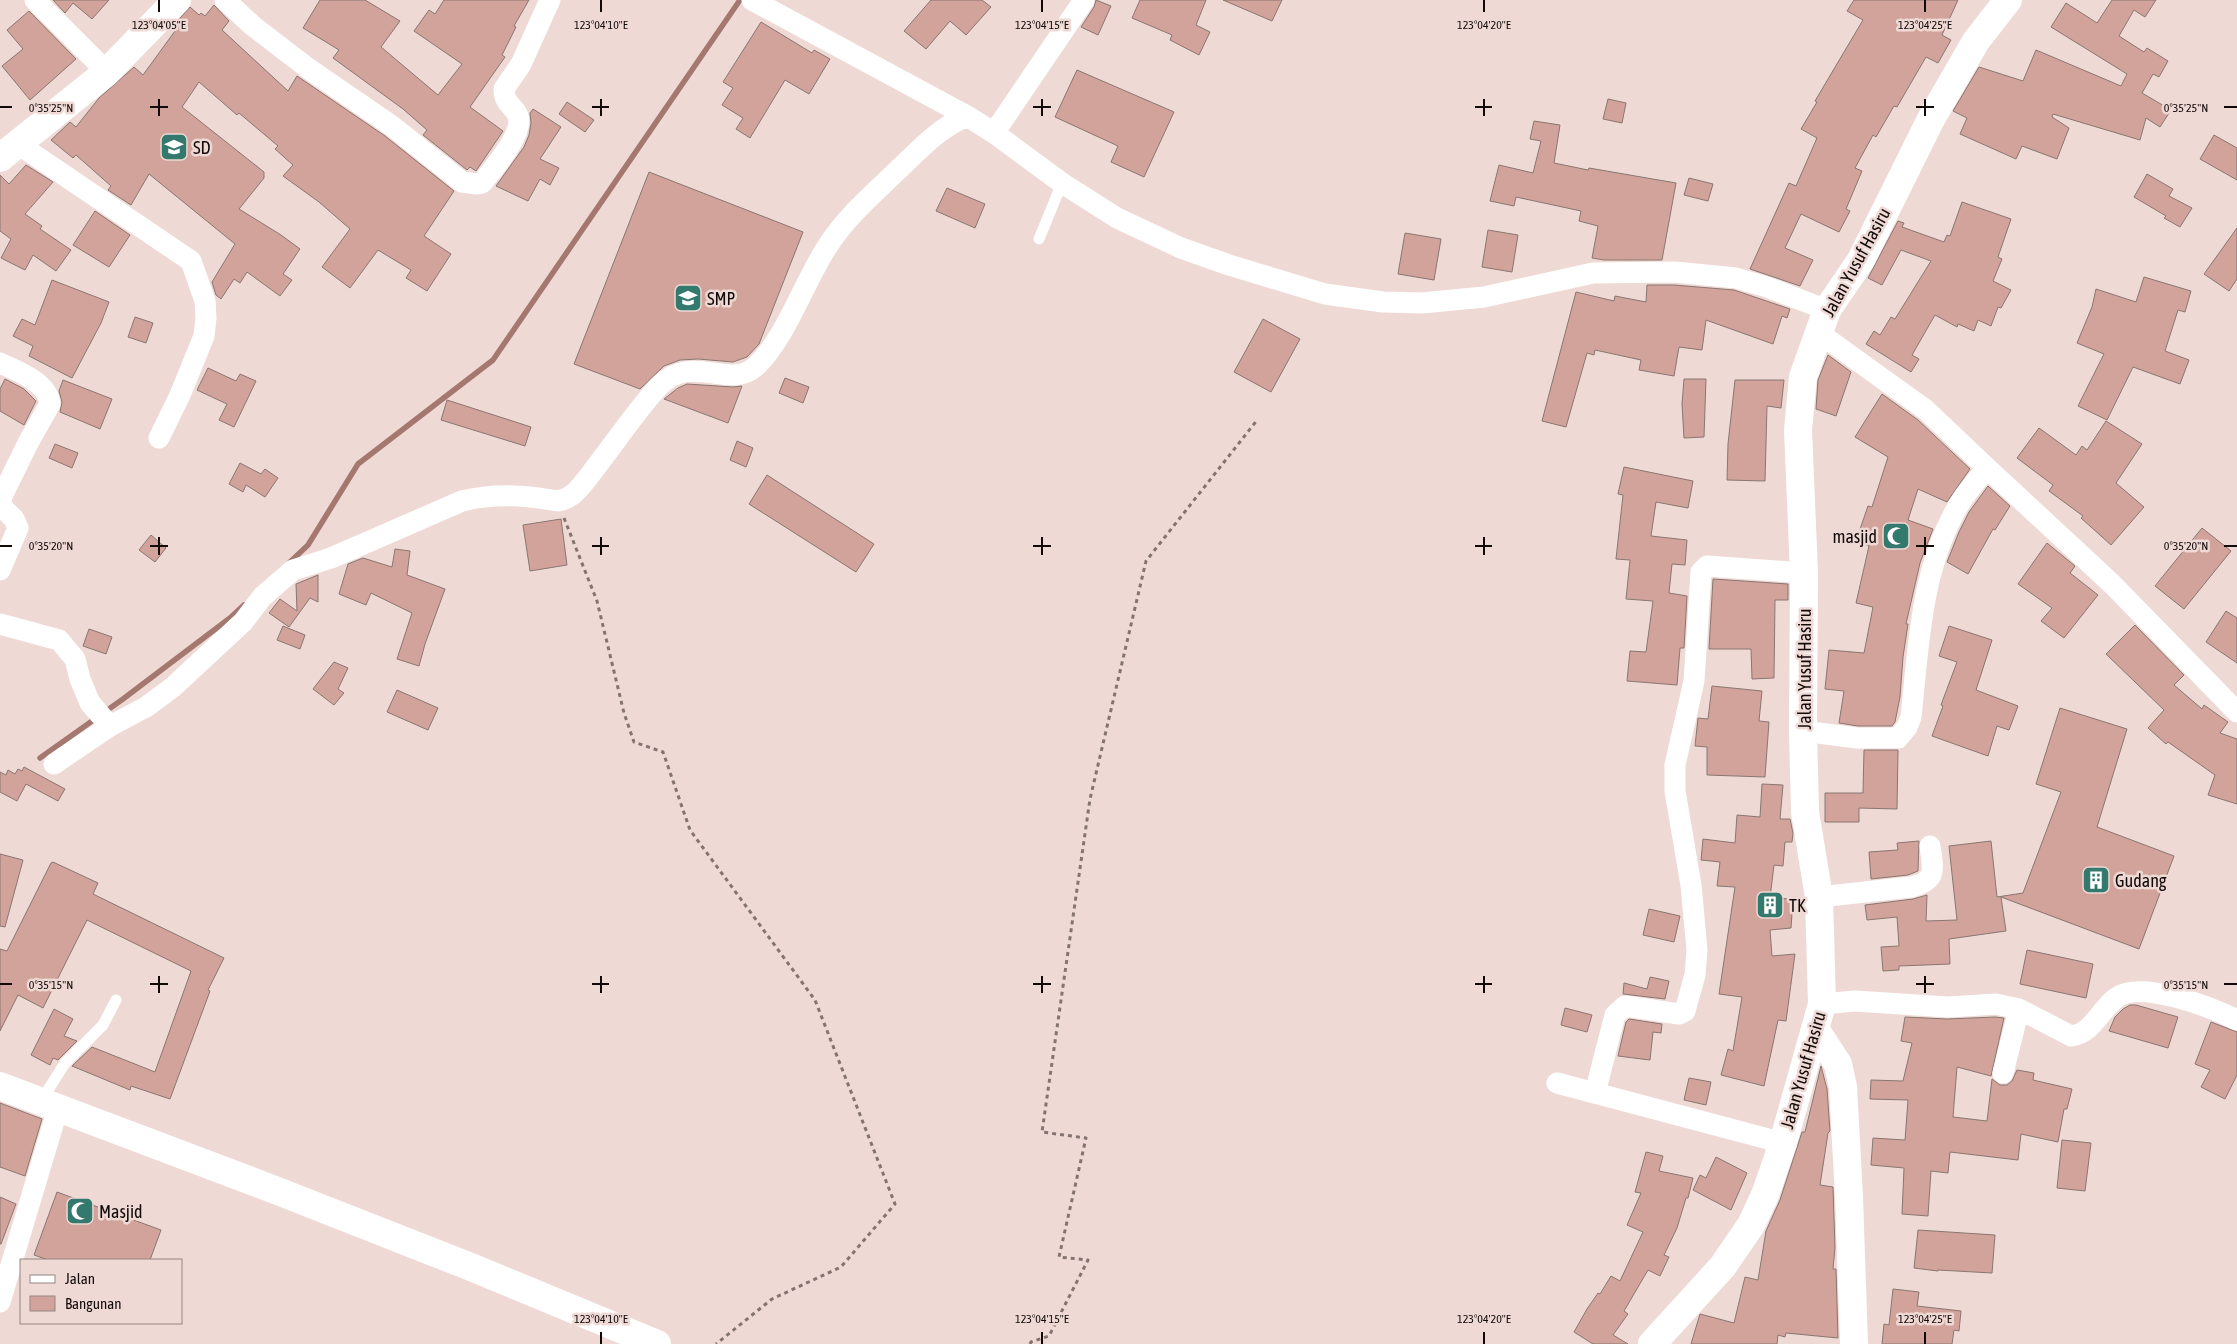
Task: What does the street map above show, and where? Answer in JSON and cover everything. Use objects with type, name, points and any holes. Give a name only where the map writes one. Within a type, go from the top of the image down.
[{"type":"main road","points":[[9,151],[107,72],[177,0]]},
{"type":"main road","name":"Jalan Yusuf Hasiru","points":[[1652,1344],[1723,1266],[1751,1225],[1765,1195],[1782,1143],[1822,1004],[1819,897],[1805,812],[1804,573],[1798,430],[1803,377],[1823,322],[1861,260],[1931,119],[1976,41],[2008,0]]},
{"type":"main road","points":[[1816,1030],[1838,1064],[1843,1087],[1854,1344]]},
{"type":"main road","points":[[0,1086],[472,1267],[657,1344]]},
{"type":"street","points":[[35,0],[107,72]]},
{"type":"street","points":[[225,0],[253,26],[309,70],[392,126],[462,182],[476,184],[482,183],[504,154],[518,127],[517,114],[505,100],[504,89],[521,64],[550,0]]},
{"type":"street","points":[[752,0],[967,116],[994,133],[1062,183],[1117,218],[1181,248],[1228,265],[1343,297],[1383,302],[1422,303],[1484,297],[1593,273],[1675,272],[1736,278],[1767,287],[1823,322],[1926,410],[2112,584],[2237,712]]},
{"type":"street","points":[[994,133],[1084,0]]},
{"type":"street","points":[[54,764],[100,716],[146,707],[173,687],[243,622],[262,597],[293,570],[331,558],[462,501],[481,496],[506,494],[558,501],[572,495],[584,483],[664,381],[676,374],[687,371],[698,370],[731,375],[748,372],[771,350],[827,247],[862,204],[933,136],[950,123],[967,116]]},
{"type":"street","points":[[9,151],[191,261],[205,301],[204,336],[180,395],[159,438]]},
{"type":"street","points":[[0,363],[37,383],[45,391],[50,404],[23,452],[1,498],[2,507],[14,519],[18,528],[0,570]]},
{"type":"street","points":[[1804,731],[1857,738],[1898,738],[1907,727],[1911,717],[1922,612],[1935,556],[1963,498],[1987,468]]},
{"type":"street","points":[[1595,1093],[1615,1015],[1619,1010],[1624,1006],[1679,1014],[1685,1011],[1695,975],[1696,928],[1690,876],[1675,791],[1675,765],[1694,681],[1701,572],[1706,566],[1804,573]]},
{"type":"street","points":[[0,624],[59,640],[75,659],[80,679],[100,716]]},
{"type":"street","points":[[1819,897],[1911,888],[1922,884],[1929,879],[1933,872],[1930,846]]},
{"type":"street","points":[[1822,1004],[1855,1001],[1948,1006],[1996,1004],[2019,1009],[2071,1036],[2085,1033],[2117,996],[2128,992],[2161,994],[2222,1013],[2237,1020]]},
{"type":"street","points":[[2003,1073],[2019,1009]]},
{"type":"street","points":[[1558,1083],[1782,1143]]},
{"type":"street","points":[[0,1302],[49,1105]]},
{"type":"lane","points":[[1039,239],[1062,183]]},
{"type":"lane","points":[[49,1105],[65,1063],[103,1024],[116,1000]]},
{"type":"path","points":[[1030,1344],[1049,1336],[1088,1260],[1059,1257],[1086,1138],[1042,1132],[1090,799],[1146,561],[1258,419]]},
{"type":"path","points":[[558,501],[597,602],[624,713],[634,742],[663,752],[690,830],[815,1000],[895,1204],[841,1267],[772,1299],[716,1344]]},
{"type":"building","points":[[53,0],[109,0],[92,19],[73,3],[65,13]]},
{"type":"building","points":[[320,0],[365,0],[400,21],[381,47],[438,95],[462,64],[414,31],[429,10],[435,14],[444,0],[529,0],[514,26],[516,27],[502,55],[505,57],[470,107],[503,131],[476,171],[470,167],[467,170],[423,135],[427,130],[403,109],[333,58],[339,50],[303,28]]},
{"type":"building","points":[[931,0],[982,0],[991,7],[966,35],[950,21],[926,49],[904,31]]},
{"type":"building","points":[[1096,0],[1111,6],[1098,35],[1081,27],[1094,7]]},
{"type":"building","points":[[1140,0],[1206,0],[1196,25],[1210,32],[1199,55],[1170,40],[1172,35],[1132,18]]},
{"type":"building","points":[[1223,0],[1282,0],[1272,21]]},
{"type":"building","points":[[1854,0],[1958,0],[1942,35],[1951,40],[1938,63],[1926,57],[1897,107],[1894,106],[1876,137],[1873,135],[1855,168],[1862,171],[1846,209],[1850,211],[1839,232],[1801,214],[1785,248],[1813,260],[1800,286],[1750,269],[1789,183],[1796,186],[1817,138],[1801,129],[1817,102],[1815,101],[1863,20],[1847,11]]},
{"type":"building","points":[[2112,0],[2156,0],[2145,17],[2134,10],[2119,36],[2144,52],[2147,48],[2168,61],[2159,77],[2153,74],[2142,93],[2171,110],[2160,127],[2146,118],[2140,140],[2053,114],[2052,117],[2069,128],[2057,159],[2022,146],[2016,159],[1960,134],[1967,118],[1953,111],[1979,67],[2023,81],[2036,50],[2121,86],[2127,74],[2051,27],[2066,3],[2097,23]]},
{"type":"building","points":[[214,5],[229,21],[222,30],[288,91],[297,76],[385,136],[454,191],[424,236],[451,254],[427,291],[406,278],[411,270],[378,250],[350,288],[322,267],[350,229],[319,202],[283,176],[293,165],[275,149],[278,146],[239,113],[237,115],[199,82],[182,107],[264,172],[264,178],[239,209],[300,249],[283,274],[292,280],[280,296],[247,272],[240,283],[234,279],[221,299],[216,295],[212,282],[235,244],[149,174],[131,205],[108,190],[111,186],[76,155],[73,158],[51,140],[70,122],[76,127],[99,98],[134,67],[143,75],[175,31],[171,28],[190,7],[199,15],[201,13],[205,16]]},
{"type":"building","points":[[29,11],[76,59],[30,100],[2,66],[23,49],[7,30]]},
{"type":"building","points":[[761,22],[812,53],[814,50],[830,59],[809,94],[785,80],[750,138],[736,129],[743,118],[722,105],[733,88],[723,82]]},
{"type":"building","points":[[1077,70],[1174,112],[1144,177],[1111,162],[1118,146],[1055,117]]},
{"type":"building","points":[[1608,99],[1626,103],[1622,123],[1603,119]]},
{"type":"building","points":[[567,102],[594,120],[585,132],[559,114]]},
{"type":"building","points":[[533,109],[561,127],[540,159],[559,168],[550,185],[540,179],[528,201],[496,186],[524,147],[529,135],[530,113]]},
{"type":"building","points":[[1534,121],[1560,125],[1554,163],[1676,183],[1662,260],[1604,260],[1592,258],[1598,226],[1579,221],[1581,211],[1516,197],[1514,206],[1490,201],[1499,165],[1533,173],[1541,141],[1530,139]]},
{"type":"building","points":[[2214,135],[2237,148],[2237,180],[2200,159]]},
{"type":"building","points":[[26,165],[53,182],[25,214],[42,226],[40,229],[71,250],[56,271],[33,255],[25,270],[1,258],[11,239],[0,231],[0,175],[9,184]]},
{"type":"building","name":"SMP","points":[[649,172],[803,232],[759,344],[747,357],[733,362],[698,359],[680,360],[664,366],[640,389],[574,364]]},
{"type":"building","points":[[2147,174],[2173,189],[2169,196],[2192,208],[2180,227],[2164,218],[2166,216],[2134,197]]},
{"type":"building","points":[[1689,178],[1713,184],[1708,201],[1684,195]]},
{"type":"building","points":[[947,188],[985,204],[975,228],[936,211]]},
{"type":"building","points":[[1962,202],[2011,219],[1998,257],[2002,259],[1993,281],[2011,290],[2001,308],[1998,307],[1991,326],[1978,320],[1974,331],[1958,324],[1957,327],[1935,315],[1912,355],[1919,359],[1911,372],[1866,344],[1874,331],[1880,335],[1891,317],[1895,319],[1931,261],[1901,250],[1882,285],[1868,278],[1898,221],[1904,223],[1902,227],[1944,242],[1947,235],[1950,236]]},
{"type":"building","points":[[95,211],[130,235],[109,267],[73,245]]},
{"type":"building","points":[[2237,228],[2237,279],[2229,291],[2204,274]]},
{"type":"building","points":[[1488,230],[1518,235],[1512,272],[1482,267]]},
{"type":"building","points":[[1405,233],[1441,239],[1434,280],[1398,274]]},
{"type":"building","points":[[2144,277],[2191,291],[2185,312],[2178,310],[2165,351],[2189,360],[2180,384],[2133,367],[2107,420],[2078,406],[2104,354],[2077,343],[2092,307],[2096,289],[2136,302]]},
{"type":"building","points":[[52,280],[109,302],[101,323],[72,378],[29,356],[33,346],[13,336],[22,319],[35,325]]},
{"type":"building","points":[[1647,285],[1674,285],[1734,290],[1790,309],[1787,318],[1782,316],[1773,344],[1706,320],[1702,350],[1679,347],[1674,376],[1639,370],[1641,360],[1595,350],[1594,355],[1587,353],[1566,427],[1542,421],[1576,292],[1614,301],[1615,296],[1646,302]]},
{"type":"building","points":[[135,317],[153,323],[146,343],[128,337]]},
{"type":"building","points":[[1263,319],[1300,339],[1271,392],[1234,372]]},
{"type":"building","points":[[1828,355],[1851,372],[1836,416],[1816,409],[1818,380]]},
{"type":"building","points":[[208,368],[236,381],[240,374],[256,381],[234,427],[219,420],[227,404],[197,390]]},
{"type":"building","points":[[785,378],[809,387],[803,403],[779,393]]},
{"type":"building","points":[[5,379],[24,389],[36,401],[24,425],[0,411],[0,389]]},
{"type":"building","points":[[1684,379],[1706,379],[1704,437],[1684,438],[1682,404]]},
{"type":"building","points":[[63,380],[112,399],[100,429],[60,412],[62,402],[59,391]]},
{"type":"building","points":[[1735,380],[1784,380],[1781,408],[1767,406],[1765,481],[1727,480],[1728,444]]},
{"type":"building","points":[[687,384],[742,386],[728,423],[664,399],[678,388]]},
{"type":"building","points":[[1882,394],[1918,420],[1970,469],[1947,502],[1918,489],[1908,520],[1933,529],[1920,563],[1906,624],[1908,624],[1900,697],[1895,722],[1892,726],[1858,726],[1839,723],[1844,691],[1825,689],[1829,650],[1864,653],[1873,607],[1856,603],[1869,546],[1856,541],[1868,506],[1872,507],[1888,457],[1855,437]]},
{"type":"building","points":[[447,400],[531,427],[525,446],[441,420]]},
{"type":"building","points":[[2106,421],[2142,444],[2116,483],[2144,507],[2111,545],[2081,518],[2083,516],[2049,491],[2053,485],[2017,458],[2039,428],[2076,455],[2082,446],[2087,450]]},
{"type":"building","points":[[737,441],[753,448],[746,467],[730,460]]},
{"type":"building","points":[[55,444],[78,453],[72,468],[49,458]]},
{"type":"building","points":[[240,463],[261,474],[265,469],[278,478],[265,497],[246,485],[243,492],[229,484]]},
{"type":"building","points":[[1624,467],[1693,481],[1688,508],[1656,502],[1651,536],[1687,540],[1685,565],[1672,564],[1669,593],[1687,596],[1684,648],[1680,648],[1677,685],[1627,681],[1630,651],[1646,652],[1653,601],[1626,599],[1630,560],[1616,559],[1623,495],[1618,494]]},
{"type":"building","points":[[767,475],[874,544],[856,572],[749,504]]},
{"type":"building","points":[[1988,486],[2010,506],[1995,530],[1993,529],[1968,574],[1947,562],[1969,512]]},
{"type":"building","points":[[561,519],[567,565],[530,571],[523,525]]},
{"type":"building","points":[[2202,528],[2231,551],[2184,609],[2155,586]]},
{"type":"building","points":[[151,535],[166,548],[155,562],[139,550]]},
{"type":"building","points":[[2047,543],[2075,566],[2070,573],[2098,595],[2064,638],[2041,621],[2052,608],[2018,584]]},
{"type":"building","points":[[395,549],[410,551],[407,575],[445,589],[419,666],[397,659],[412,613],[371,593],[366,605],[339,594],[348,564],[363,558],[392,567]]},
{"type":"building","points":[[318,575],[318,602],[310,598],[289,627],[269,613],[280,599],[297,611],[296,584]]},
{"type":"building","points":[[1713,579],[1788,584],[1788,600],[1775,600],[1774,678],[1752,679],[1751,649],[1709,649]]},
{"type":"building","points":[[2226,611],[2237,618],[2237,663],[2206,642]]},
{"type":"building","points":[[2135,625],[2184,675],[2174,685],[2202,709],[2204,705],[2228,722],[2220,733],[2237,739],[2237,804],[2208,795],[2215,775],[2168,742],[2166,744],[2148,728],[2164,710],[2106,654]]},
{"type":"building","points":[[283,626],[305,635],[300,649],[277,640]]},
{"type":"building","points":[[1949,626],[1992,640],[1976,690],[2018,706],[2009,730],[1997,726],[1988,756],[1932,736],[1957,662],[1939,656]]},
{"type":"building","points":[[89,629],[112,637],[106,654],[83,646]]},
{"type":"building","points":[[334,662],[348,668],[338,689],[344,693],[334,705],[313,689]]},
{"type":"building","points":[[1712,686],[1762,691],[1759,721],[1769,722],[1765,777],[1707,775],[1707,747],[1695,746],[1698,718],[1708,719]]},
{"type":"building","points":[[397,690],[438,708],[428,730],[387,712]]},
{"type":"building","points":[[2060,708],[2127,729],[2097,827],[2174,856],[2139,949],[2001,897],[2006,931],[1949,939],[1950,964],[1899,966],[1899,970],[1883,971],[1881,947],[1899,946],[1897,917],[1867,920],[1865,905],[1913,899],[1927,895],[1926,921],[1957,920],[1949,846],[1991,841],[1997,897],[2023,893],[2061,792],[2036,784]]},
{"type":"building","points":[[1864,750],[1898,750],[1897,809],[1859,808],[1859,822],[1825,822],[1825,793],[1863,793]]},
{"type":"building","points":[[24,767],[65,789],[58,801],[26,784],[17,801],[0,792],[0,772],[6,775],[8,770],[15,774],[18,769],[22,771]]},
{"type":"building","points":[[1762,784],[1783,785],[1780,819],[1790,819],[1793,833],[1792,842],[1785,842],[1783,866],[1774,865],[1770,898],[1793,899],[1791,928],[1770,930],[1772,956],[1795,954],[1786,1021],[1778,1020],[1764,1086],[1721,1075],[1728,1049],[1733,1051],[1742,997],[1719,994],[1735,887],[1717,886],[1720,862],[1701,860],[1703,839],[1735,843],[1737,815],[1760,817]]},
{"type":"building","points":[[1919,841],[1918,871],[1908,875],[1871,879],[1869,852],[1898,850],[1897,843]]},
{"type":"building","points":[[0,854],[23,860],[5,927],[0,926]]},
{"type":"building","points":[[53,862],[98,883],[93,894],[224,958],[208,990],[210,991],[170,1099],[131,1086],[130,1090],[72,1066],[92,1047],[155,1072],[191,971],[87,920],[43,1008],[18,995],[0,1031],[0,949],[7,951]]},
{"type":"building","points":[[1649,909],[1680,916],[1674,942],[1643,935]]},
{"type":"building","points":[[2027,950],[2093,964],[2086,998],[2020,984]]},
{"type":"building","points":[[1650,977],[1669,981],[1665,999],[1623,994],[1624,983],[1647,989]]},
{"type":"building","points":[[2130,1005],[2178,1017],[2168,1048],[2109,1031],[2115,1017]]},
{"type":"building","points":[[1565,1008],[1592,1015],[1587,1032],[1561,1025]]},
{"type":"building","points":[[54,1009],[73,1019],[64,1036],[77,1041],[58,1060],[53,1058],[50,1065],[31,1055]]},
{"type":"building","points":[[1905,1017],[1947,1019],[2004,1018],[1991,1076],[1957,1067],[1953,1117],[1987,1121],[1992,1079],[2000,1085],[2007,1085],[2012,1081],[2017,1070],[2034,1073],[2033,1080],[2072,1089],[2067,1109],[2064,1109],[2058,1142],[2021,1134],[2018,1160],[1950,1152],[1948,1173],[1931,1171],[1928,1216],[1902,1214],[1904,1168],[1871,1165],[1873,1138],[1905,1140],[1908,1100],[1870,1099],[1871,1080],[1903,1081],[1912,1043],[1901,1041]]},
{"type":"building","points":[[1629,1019],[1662,1024],[1661,1033],[1653,1032],[1650,1060],[1618,1056],[1626,1022]]},
{"type":"building","points":[[2211,1022],[2237,1032],[2237,1075],[2225,1099],[2201,1087],[2210,1070],[2195,1064]]},
{"type":"building","points":[[1821,1066],[1827,1089],[1830,1131],[1828,1133],[1820,1185],[1833,1187],[1835,1248],[1833,1269],[1836,1269],[1838,1338],[1786,1333],[1785,1337],[1778,1335],[1777,1344],[1691,1344],[1700,1314],[1734,1323],[1745,1277],[1758,1280],[1766,1231],[1780,1200],[1802,1132],[1805,1132]]},
{"type":"building","points":[[1689,1078],[1711,1082],[1706,1105],[1684,1100]]},
{"type":"building","points":[[0,1103],[42,1119],[25,1176],[0,1167]]},
{"type":"building","points":[[2062,1140],[2091,1143],[2085,1191],[2057,1188]]},
{"type":"building","points":[[1646,1152],[1663,1156],[1659,1171],[1693,1178],[1688,1198],[1686,1198],[1677,1228],[1664,1255],[1669,1257],[1660,1276],[1648,1270],[1624,1311],[1628,1314],[1613,1335],[1628,1344],[1593,1344],[1574,1332],[1587,1309],[1598,1293],[1600,1294],[1611,1276],[1620,1281],[1643,1232],[1627,1225],[1641,1193],[1635,1192]]},
{"type":"building","points":[[1716,1157],[1747,1173],[1731,1210],[1693,1190],[1700,1175],[1706,1178]]},
{"type":"building","name":"Masjid","points":[[57,1192],[161,1230],[150,1259],[45,1259],[34,1255]]},
{"type":"building","points":[[0,1197],[16,1204],[1,1244],[0,1244]]},
{"type":"building","points":[[1918,1230],[1995,1235],[1992,1273],[1914,1268]]},
{"type":"building","points":[[1893,1289],[1919,1292],[1917,1306],[1961,1311],[1959,1331],[1954,1330],[1952,1344],[1882,1344],[1884,1324],[1889,1325]]},
{"type":"waterway","points":[[289,563],[308,545],[358,464],[493,360],[740,0]]},
{"type":"waterway","points":[[40,758],[123,699],[230,618],[244,605]]},
{"type":"place","name":"SD","points":[[174,147]]},
{"type":"place","name":"SMP","points":[[688,298]]},
{"type":"place","name":"masjid","points":[[1896,536]]},
{"type":"place","name":"Gudang","points":[[2096,880]]},
{"type":"place","name":"TK","points":[[1770,905]]},
{"type":"place","name":"Masjid","points":[[80,1211]]}]
